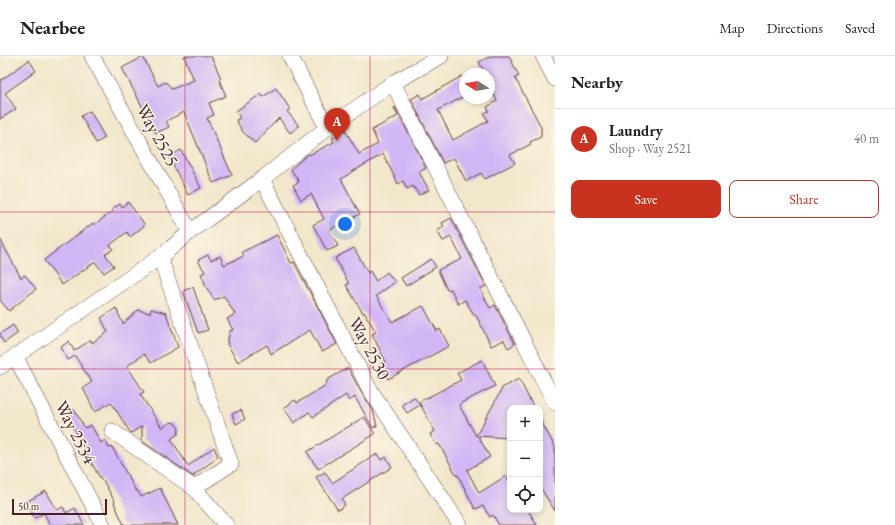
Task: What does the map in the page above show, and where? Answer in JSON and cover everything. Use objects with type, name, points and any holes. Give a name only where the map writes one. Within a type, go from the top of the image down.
[{"type":"street","name":"Way 2525","points":[[92,56],[190,232]]},
{"type":"street","points":[[290,56],[326,128]]},
{"type":"street","points":[[0,366],[160,258],[190,232],[262,179],[326,128],[393,83],[441,56]]},
{"type":"street","points":[[544,56],[555,80]]},
{"type":"street","points":[[393,83],[555,403]]},
{"type":"street","name":"Way 2530","points":[[262,179],[369,388],[460,525]]},
{"type":"street","points":[[160,258],[231,464],[194,488]]},
{"type":"street","name":"Way 2534","points":[[15,356],[103,525]]},
{"type":"street","points":[[112,431],[194,488],[226,525]]},
{"type":"building","points":[[184,56],[211,56],[221,78],[219,79],[226,96],[209,103],[214,115],[207,118],[232,175],[213,183],[184,112],[166,121],[169,127],[156,133],[122,68],[143,57],[158,86],[166,82],[172,89],[194,80]]},
{"type":"building","points":[[491,56],[509,56],[519,76],[515,78],[541,127],[541,137],[510,155],[515,163],[485,179],[481,173],[466,181],[454,158],[443,163],[411,99],[420,94],[422,99],[459,78],[459,99],[438,110],[453,140],[488,121],[484,113],[489,111],[487,107],[495,104],[497,101],[495,96],[495,68],[482,68],[479,62]]},
{"type":"building","points":[[29,60],[36,71],[5,93],[16,109],[0,119],[0,81]]},
{"type":"building","points":[[276,88],[290,109],[287,111],[299,126],[290,133],[279,118],[255,143],[243,132],[236,120],[240,118],[236,111],[261,94],[263,97]]},
{"type":"building","points":[[395,107],[426,168],[419,172],[429,190],[419,195],[413,186],[407,189],[403,181],[398,184],[383,154],[352,172],[341,179],[360,214],[329,230],[338,246],[327,251],[313,225],[324,219],[311,194],[301,200],[293,185],[299,182],[291,169],[308,154],[309,155],[334,142],[332,138],[345,130],[359,154],[378,144],[372,130],[398,116],[394,108]]},
{"type":"building","points":[[90,111],[105,138],[96,143],[81,116]]},
{"type":"building","points":[[181,150],[201,188],[188,195],[169,157]]},
{"type":"building","points":[[128,202],[145,225],[130,237],[127,232],[110,245],[113,249],[105,254],[114,266],[104,273],[95,262],[62,285],[44,260],[93,223],[94,225],[113,211],[112,209],[120,204],[122,207]]},
{"type":"building","points":[[451,218],[486,286],[480,289],[490,308],[495,305],[515,344],[508,348],[504,340],[491,346],[476,315],[475,316],[465,300],[458,304],[451,289],[447,290],[438,270],[462,259],[451,237],[443,241],[437,231],[444,227],[442,223]]},
{"type":"building","points":[[277,235],[291,263],[294,262],[337,344],[322,352],[310,330],[271,354],[267,345],[238,362],[227,344],[230,331],[233,330],[227,319],[235,314],[224,296],[214,300],[204,283],[201,274],[205,272],[198,260],[208,255],[211,260],[220,256],[224,265],[244,256],[242,252]]},
{"type":"building","points":[[0,239],[21,278],[25,275],[36,289],[9,311],[0,300]]},
{"type":"building","points":[[354,248],[368,273],[370,271],[376,281],[387,272],[395,282],[376,296],[392,322],[423,306],[437,331],[440,329],[449,346],[388,379],[381,365],[386,362],[372,334],[376,332],[346,285],[349,284],[335,258]]},
{"type":"building","points":[[431,259],[436,267],[406,286],[401,278]]},
{"type":"building","points":[[193,287],[208,330],[198,333],[183,291]]},
{"type":"building","points":[[116,308],[123,324],[138,310],[150,313],[151,309],[166,313],[178,347],[151,363],[144,354],[127,366],[144,392],[140,394],[162,428],[170,422],[175,423],[179,429],[178,434],[171,439],[188,466],[214,447],[218,457],[194,475],[194,477],[142,441],[142,426],[131,433],[111,402],[95,412],[83,388],[92,382],[75,356],[68,360],[61,347],[69,341],[74,351],[91,340],[92,343],[108,332],[101,318]]},
{"type":"building","points":[[13,325],[18,333],[4,343],[0,334]]},
{"type":"building","points":[[482,360],[495,386],[459,405],[476,436],[503,387],[519,379],[532,405],[507,405],[507,438],[478,436],[490,457],[467,470],[479,493],[506,476],[507,513],[530,513],[537,525],[499,525],[493,515],[490,517],[483,506],[475,509],[458,475],[457,476],[439,444],[436,445],[430,434],[435,431],[419,402],[461,380],[457,373]]},
{"type":"building","points":[[348,368],[373,410],[377,426],[373,428],[355,397],[349,401],[346,395],[313,417],[309,412],[294,423],[284,408],[295,400],[297,403],[326,385],[327,380]]},
{"type":"building","points":[[414,397],[420,405],[407,413],[402,405]]},
{"type":"building","points":[[74,410],[85,428],[91,425],[101,443],[105,440],[109,448],[112,447],[136,491],[138,491],[141,497],[160,488],[178,525],[124,525],[114,503],[115,502],[103,480],[102,481],[93,466],[67,414]]},
{"type":"building","points":[[241,410],[245,419],[236,424],[232,414]]},
{"type":"building","points":[[364,417],[375,434],[318,469],[307,452]]},
{"type":"building","points":[[543,425],[555,447],[555,511],[543,492]]},
{"type":"building","points":[[377,454],[381,460],[386,457],[392,467],[342,499],[345,505],[338,510],[316,477],[325,472],[332,483]]},
{"type":"building","points":[[46,491],[57,510],[63,507],[66,513],[75,508],[84,525],[50,525],[44,513],[35,518],[26,502]]},
{"type":"place","name":"Laundry","points":[[337,141]]}]
